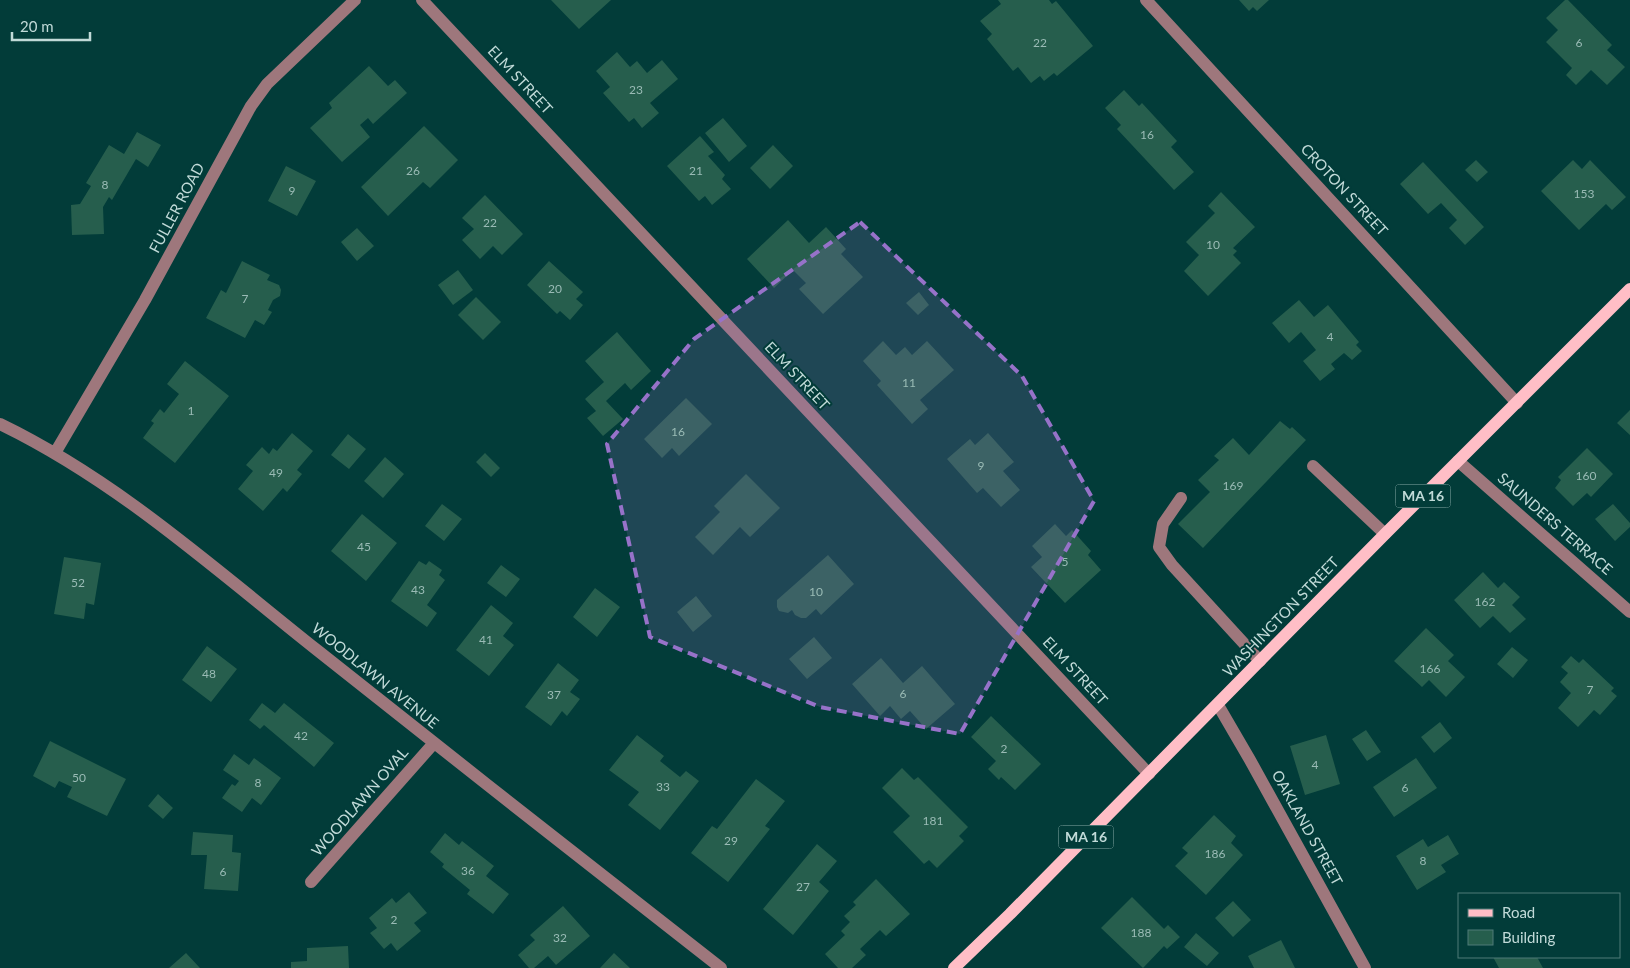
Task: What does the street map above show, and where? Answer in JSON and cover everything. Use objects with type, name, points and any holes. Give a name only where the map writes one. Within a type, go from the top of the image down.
[{"type":"main road","name":"WASHINGTON STREET","points":[[954,968],[1010,914],[1630,289]]},
{"type":"street","name":"FULLER ROAD","points":[[55,453],[145,300],[251,106],[268,84],[355,0]]},
{"type":"street","name":"ELM STREET","points":[[422,0],[1149,774]]},
{"type":"street","name":"CROTON STREET","points":[[1146,0],[1517,403]]},
{"type":"street","name":"WOODLAWN AVENUE","points":[[0,424],[55,453],[93,477],[158,523],[721,968]]},
{"type":"street","name":"SAUNDERS TERRACE","points":[[1458,461],[1630,612]]},
{"type":"street","points":[[1314,466],[1385,534]]},
{"type":"street","points":[[1181,498],[1163,524],[1158,547],[1172,566],[1260,661]]},
{"type":"street","name":"OAKLAND STREET","points":[[1218,704],[1365,968]]},
{"type":"street","name":"WOODLAWN OVAL","points":[[311,882],[434,743]]},
{"type":"highlighted area","points":[[860,222],[1022,376],[1094,501],[960,734],[820,707],[650,637],[607,444],[694,339]]},
{"type":"building","points":[[551,0],[611,0],[579,29]]},
{"type":"building","points":[[998,0],[1049,0],[1052,4],[1056,1],[1093,46],[1057,76],[1054,73],[1044,81],[1040,76],[1031,83],[1018,67],[1013,71],[987,39],[992,34],[980,21],[1001,4]]},
{"type":"building","points":[[1239,0],[1269,0],[1257,11],[1253,7],[1249,11]]},
{"type":"building","points":[[1565,0],[1568,0],[1612,45],[1607,50],[1625,67],[1607,85],[1591,70],[1576,85],[1566,75],[1572,68],[1546,42],[1558,30],[1546,18]]},
{"type":"building","points":[[617,52],[630,67],[637,61],[647,73],[662,60],[678,79],[650,103],[659,113],[642,128],[634,118],[629,122],[603,93],[610,87],[596,71]]},
{"type":"building","points":[[369,66],[388,86],[395,80],[407,93],[373,124],[368,118],[360,125],[370,137],[342,162],[310,128],[332,108],[329,103]]},
{"type":"building","points":[[1124,90],[1139,106],[1142,103],[1177,141],[1171,147],[1194,172],[1174,190],[1117,129],[1121,125],[1105,108]]},
{"type":"building","points":[[723,118],[747,146],[729,162],[705,133]]},
{"type":"building","points":[[424,126],[458,160],[430,188],[423,182],[388,216],[361,187]]},
{"type":"building","points":[[137,132],[161,145],[148,167],[136,159],[112,200],[109,197],[103,207],[104,234],[72,235],[71,205],[80,204],[91,186],[86,183],[109,145],[124,154]]},
{"type":"building","points":[[700,136],[714,152],[708,156],[725,175],[722,179],[731,189],[712,205],[705,196],[699,201],[667,166]]},
{"type":"building","points":[[773,145],[793,166],[770,189],[750,168]]},
{"type":"building","points":[[1476,160],[1488,172],[1477,182],[1465,170]]},
{"type":"building","points":[[1573,160],[1582,169],[1590,160],[1626,197],[1612,210],[1606,204],[1579,230],[1541,191]]},
{"type":"building","points":[[1423,162],[1484,227],[1465,245],[1449,228],[1457,220],[1441,203],[1428,214],[1400,184]]},
{"type":"building","points":[[286,166],[316,181],[297,216],[268,201]]},
{"type":"building","points":[[1221,192],[1255,227],[1233,248],[1237,251],[1233,255],[1241,263],[1208,296],[1184,271],[1199,255],[1186,242],[1215,213],[1208,206]]},
{"type":"building","points":[[485,195],[523,234],[502,255],[493,246],[480,259],[462,240],[474,229],[462,218]]},
{"type":"building","points":[[788,220],[809,243],[826,227],[846,249],[841,254],[863,277],[823,314],[799,289],[806,283],[793,270],[774,288],[747,259]]},
{"type":"building","points":[[357,228],[374,246],[357,261],[341,242]]},
{"type":"building","points":[[242,261],[270,275],[267,280],[279,285],[281,290],[280,296],[273,300],[268,310],[272,312],[264,325],[255,320],[245,338],[206,318],[221,290],[226,293]]},
{"type":"building","points":[[549,261],[583,292],[576,299],[583,305],[570,320],[560,311],[557,314],[527,285]]},
{"type":"building","points":[[458,270],[473,290],[453,305],[438,285]]},
{"type":"building","points":[[919,292],[929,305],[918,315],[906,303]]},
{"type":"building","points":[[476,297],[501,322],[483,340],[458,315]]},
{"type":"building","points":[[1299,300],[1314,317],[1328,305],[1359,342],[1356,345],[1362,351],[1352,360],[1344,353],[1331,364],[1335,369],[1320,381],[1303,361],[1316,350],[1301,332],[1289,343],[1272,323]]},
{"type":"building","points":[[617,332],[651,371],[631,390],[625,383],[606,401],[623,419],[603,436],[587,418],[596,411],[585,399],[604,382],[585,361]]},
{"type":"building","points":[[883,341],[896,355],[905,347],[912,355],[927,341],[954,370],[920,400],[928,409],[912,424],[877,385],[881,381],[863,361]]},
{"type":"building","points":[[185,361],[229,396],[175,463],[143,438],[154,423],[151,421],[160,409],[164,413],[179,394],[167,384]]},
{"type":"building","points":[[686,398],[712,424],[679,456],[672,448],[662,458],[644,439]]},
{"type":"building","points":[[1630,410],[1630,435],[1617,423]]},
{"type":"building","points":[[1280,421],[1290,429],[1292,427],[1306,440],[1203,548],[1178,524],[1210,492],[1198,480],[1219,460],[1214,456],[1233,438],[1249,455]]},
{"type":"building","points":[[292,433],[313,451],[297,470],[302,474],[287,492],[283,488],[263,511],[238,489],[253,471],[246,465],[262,447],[269,454],[273,448],[277,451]]},
{"type":"building","points":[[988,433],[1014,462],[1003,471],[1020,490],[1001,507],[983,488],[977,493],[947,459],[970,439],[975,445]]},
{"type":"building","points":[[348,434],[366,449],[349,469],[331,455]]},
{"type":"building","points":[[1587,448],[1613,474],[1591,497],[1587,493],[1573,506],[1555,488],[1561,480],[1558,477]]},
{"type":"building","points":[[485,453],[500,468],[491,477],[476,462]]},
{"type":"building","points":[[385,457],[404,474],[383,498],[364,481]]},
{"type":"building","points":[[746,474],[780,508],[750,537],[740,527],[713,555],[695,537],[720,512],[714,506]]},
{"type":"building","points":[[442,504],[462,519],[444,541],[425,526]]},
{"type":"building","points":[[1613,504],[1630,523],[1630,527],[1615,541],[1595,519]]},
{"type":"building","points":[[362,514],[397,543],[366,581],[331,551]]},
{"type":"building","points":[[1055,524],[1066,536],[1072,530],[1091,551],[1088,555],[1101,570],[1065,603],[1031,567],[1042,557],[1032,546]]},
{"type":"building","points":[[828,555],[854,584],[821,615],[816,609],[806,618],[795,615],[792,610],[788,613],[779,611],[777,600]]},
{"type":"building","points":[[64,557],[101,563],[94,605],[86,603],[84,619],[54,614]]},
{"type":"building","points":[[419,561],[426,565],[429,561],[442,570],[439,575],[445,580],[427,605],[437,613],[427,627],[391,601]]},
{"type":"building","points":[[501,565],[520,579],[506,597],[487,583]]},
{"type":"building","points":[[1483,572],[1498,588],[1504,582],[1520,597],[1512,605],[1526,619],[1510,633],[1493,616],[1480,628],[1454,600]]},
{"type":"building","points":[[595,588],[620,607],[597,637],[573,617]]},
{"type":"building","points":[[696,596],[712,616],[693,632],[677,612]]},
{"type":"building","points":[[491,605],[513,623],[503,636],[514,645],[489,676],[456,650]]},
{"type":"building","points":[[1426,628],[1454,655],[1448,661],[1465,677],[1446,697],[1429,680],[1422,687],[1394,661]]},
{"type":"building","points":[[814,637],[832,658],[807,679],[789,659]]},
{"type":"building","points":[[207,646],[237,669],[211,702],[182,680]]},
{"type":"building","points":[[1512,647],[1528,660],[1513,678],[1497,664]]},
{"type":"building","points":[[1571,656],[1579,663],[1583,659],[1614,688],[1611,691],[1617,696],[1600,715],[1594,710],[1578,727],[1558,708],[1571,693],[1560,682],[1568,673],[1561,667]]},
{"type":"building","points":[[881,658],[903,683],[922,666],[955,704],[926,729],[910,711],[901,719],[890,706],[880,716],[852,684]]},
{"type":"building","points":[[558,663],[579,680],[570,692],[580,699],[567,716],[562,711],[551,726],[525,707]]},
{"type":"building","points":[[262,703],[275,713],[284,703],[334,743],[314,767],[264,725],[260,729],[249,720]]},
{"type":"building","points":[[991,716],[1041,764],[1015,790],[1001,777],[999,780],[988,769],[996,761],[971,737]]},
{"type":"building","points":[[1440,722],[1452,738],[1434,753],[1421,737]]},
{"type":"building","points":[[1366,730],[1381,752],[1367,761],[1352,739]]},
{"type":"building","points":[[637,735],[664,756],[660,761],[680,777],[686,771],[699,781],[660,830],[628,805],[639,792],[609,770]]},
{"type":"building","points":[[1326,735],[1340,784],[1305,795],[1290,746]]},
{"type":"building","points":[[50,741],[126,779],[107,816],[67,797],[72,787],[59,781],[55,788],[33,776]]},
{"type":"building","points":[[234,754],[249,765],[254,758],[281,778],[261,805],[252,798],[242,812],[222,798],[232,784],[235,786],[239,781],[223,770]]},
{"type":"building","points":[[1416,758],[1437,788],[1394,817],[1373,787]]},
{"type":"building","points":[[902,768],[914,780],[918,777],[968,827],[959,836],[964,841],[937,868],[929,860],[924,864],[893,832],[910,816],[882,788]]},
{"type":"building","points":[[756,779],[785,801],[765,826],[770,829],[728,882],[691,853],[712,826],[717,829]]},
{"type":"building","points":[[158,794],[173,808],[163,819],[148,806]]},
{"type":"building","points":[[1214,815],[1236,836],[1231,843],[1243,855],[1206,895],[1175,866],[1188,853],[1182,848]]},
{"type":"building","points":[[193,832],[233,835],[232,852],[241,853],[238,891],[204,889],[207,855],[191,855]]},
{"type":"building","points":[[445,833],[459,845],[462,841],[494,866],[486,876],[509,894],[493,914],[467,894],[470,890],[442,867],[444,864],[430,852]]},
{"type":"building","points":[[1448,835],[1459,854],[1441,865],[1446,872],[1417,890],[1396,856],[1423,839],[1428,847]]},
{"type":"building","points":[[817,844],[837,861],[819,882],[829,891],[793,935],[763,909]]},
{"type":"building","points":[[876,879],[910,914],[886,936],[880,930],[860,949],[866,955],[852,968],[838,968],[825,954],[845,935],[841,931],[850,922],[844,916],[856,905],[853,902]]},
{"type":"building","points":[[409,892],[427,913],[414,923],[421,931],[397,951],[391,943],[384,949],[370,933],[377,928],[369,918],[392,898],[396,903]]},
{"type":"building","points":[[1132,897],[1164,929],[1168,925],[1180,937],[1167,949],[1164,946],[1143,968],[1101,928]]},
{"type":"building","points":[[1233,901],[1251,920],[1233,937],[1215,918]]},
{"type":"building","points":[[563,906],[590,936],[556,965],[548,956],[534,968],[529,968],[518,955],[535,940],[530,935]]},
{"type":"building","points":[[1196,933],[1219,953],[1207,966],[1184,947]]},
{"type":"building","points":[[1281,940],[1295,968],[1254,968],[1248,956]]},
{"type":"building","points":[[348,946],[349,968],[291,968],[291,962],[307,961],[307,948]]},
{"type":"building","points":[[186,953],[200,968],[169,968]]},
{"type":"building","points":[[614,953],[630,968],[600,968]]},
{"type":"building","points":[[1494,958],[1538,958],[1543,968],[1499,968]]}]
